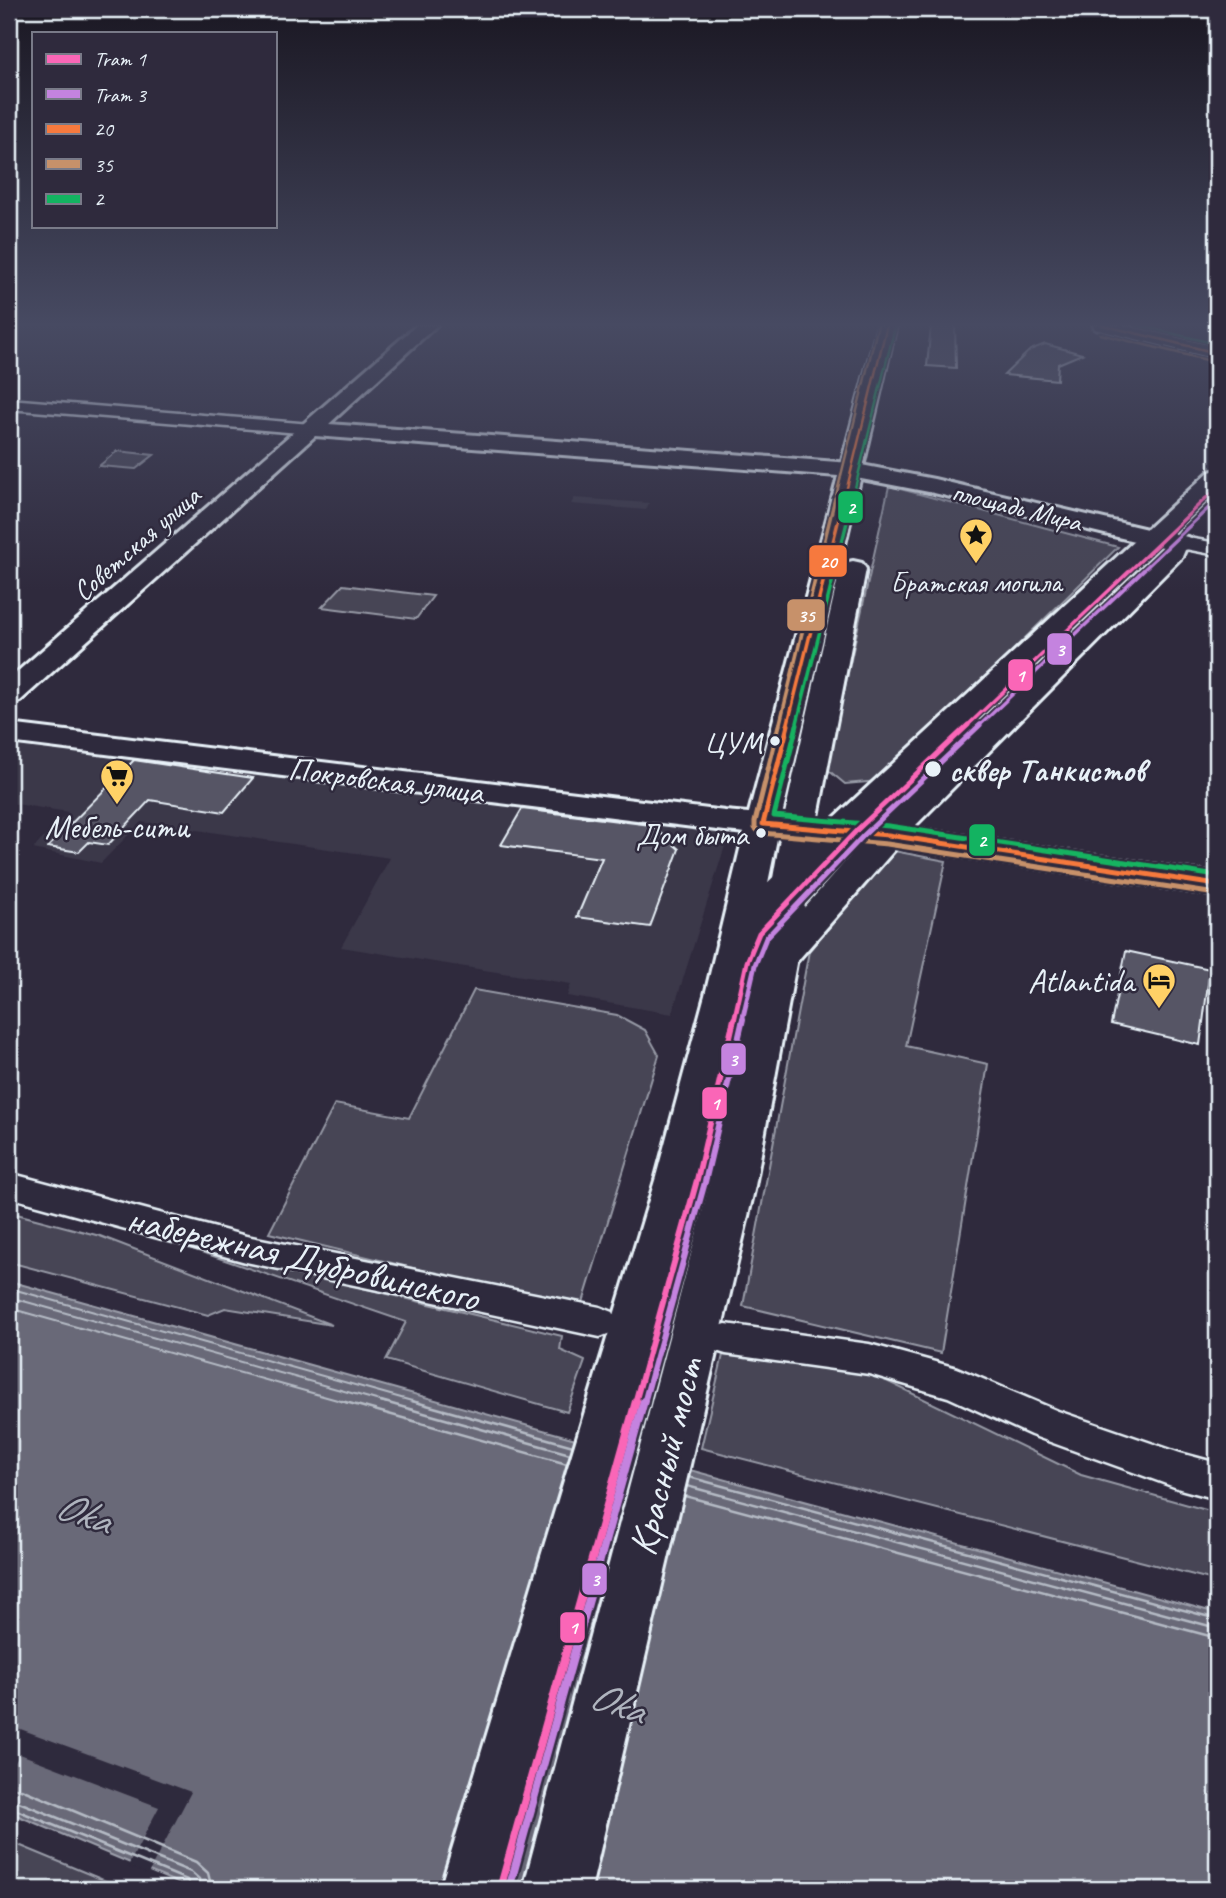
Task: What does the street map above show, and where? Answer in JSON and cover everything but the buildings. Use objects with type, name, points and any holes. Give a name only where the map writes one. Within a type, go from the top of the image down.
[{"type":"main road","name":"Советская улица","points":[[9,695],[328,414]]},
{"type":"main road","points":[[705,1181],[725,995],[736,942],[781,826],[862,472],[872,414]]},
{"type":"main road","points":[[705,1181],[778,958],[791,881],[781,826],[862,472],[879,414]]},
{"type":"main road","name":"площадь Мира","points":[[311,429],[862,472],[915,481],[1182,543]]},
{"type":"main road","points":[[736,942],[840,831],[1217,477]]},
{"type":"main road","points":[[778,958],[888,835],[1217,509]]},
{"type":"main road","name":"Покровская улица","points":[[9,733],[781,826],[888,835],[1217,885]]},
{"type":"main road","name":"Красный мост","points":[[474,1889],[705,1181]]},
{"type":"main road","name":"Красный мост","points":[[557,1889],[705,1181]]},
{"type":"street","points":[[125,414],[311,429]]},
{"type":"street","points":[[1182,543],[1217,548]]},
{"type":"street","name":"набережная Дубровинского","points":[[9,1185],[246,1249],[600,1322]]},
{"type":"street","points":[[726,1339],[869,1359],[906,1369],[957,1384],[1045,1423],[1180,1471],[1217,1481]]},
{"type":"shaded area","points":[[117,451],[154,455],[136,469],[99,466]]},
{"type":"shaded area","name":"сквер Танкистов","points":[[889,486],[1118,547],[879,781],[845,784],[827,769]]},
{"type":"shaded area","points":[[574,498],[649,503],[646,510],[571,504]]},
{"type":"shaded area","points":[[343,585],[433,596],[416,619],[322,607]]},
{"type":"shaded area","points":[[9,738],[730,830],[672,1014],[567,996],[571,984],[341,947],[390,858],[141,822],[101,863],[33,849],[68,812],[9,803]]},
{"type":"shaded area","points":[[894,851],[946,861],[906,1046],[988,1064],[941,1353],[743,1306],[809,951]]},
{"type":"shaded area","points":[[474,990],[617,1015],[645,1030],[659,1055],[581,1309],[269,1233],[335,1104],[409,1118]]},
{"type":"shaded area","points":[[9,1212],[100,1236],[332,1325],[225,1308],[208,1315],[9,1262]]},
{"type":"shaded area","points":[[172,1242],[562,1336],[560,1350],[585,1361],[567,1412],[386,1360],[406,1322]]},
{"type":"shaded area","points":[[723,1355],[870,1373],[1081,1475],[1217,1513],[1217,1581],[701,1448]]},
{"type":"shaded area","points":[[9,1841],[125,1889],[9,1889]]},
{"type":"water","name":"Oka","points":[[9,1281],[572,1438],[1217,1613],[1217,1889],[192,1889],[9,1812]]},
{"type":"pier","points":[[15,1727],[191,1792],[148,1874],[128,1866],[159,1807],[20,1754],[9,1772],[9,1736]]},
{"type":"tram line","name":"1","points":[[500,1889],[697,1180],[747,962],[759,933],[858,829],[1217,488]]},
{"type":"tram line","name":"3","points":[[509,1889],[705,1182],[755,965],[766,938],[864,835],[1217,500]]},
{"type":"transit line","name":"35","points":[[856,414],[755,828],[761,833],[887,844],[1216,894]]},
{"type":"transit line","name":"20","points":[[865,414],[763,824],[888,835],[1217,885]]},
{"type":"transit line","name":"2","points":[[874,414],[774,816],[889,826],[1217,876]]},
{"type":"place","name":"Братская могила","points":[[976,565]]},
{"type":"place","name":"ЦУМ","points":[[775,741]]},
{"type":"place","name":"сквер Танкистов","points":[[933,769]]},
{"type":"place","name":"Мебель-сити","points":[[117,806]]},
{"type":"place","name":"Дом быта","points":[[761,833]]},
{"type":"place","name":"Atlantida","points":[[1159,1010]]}]
